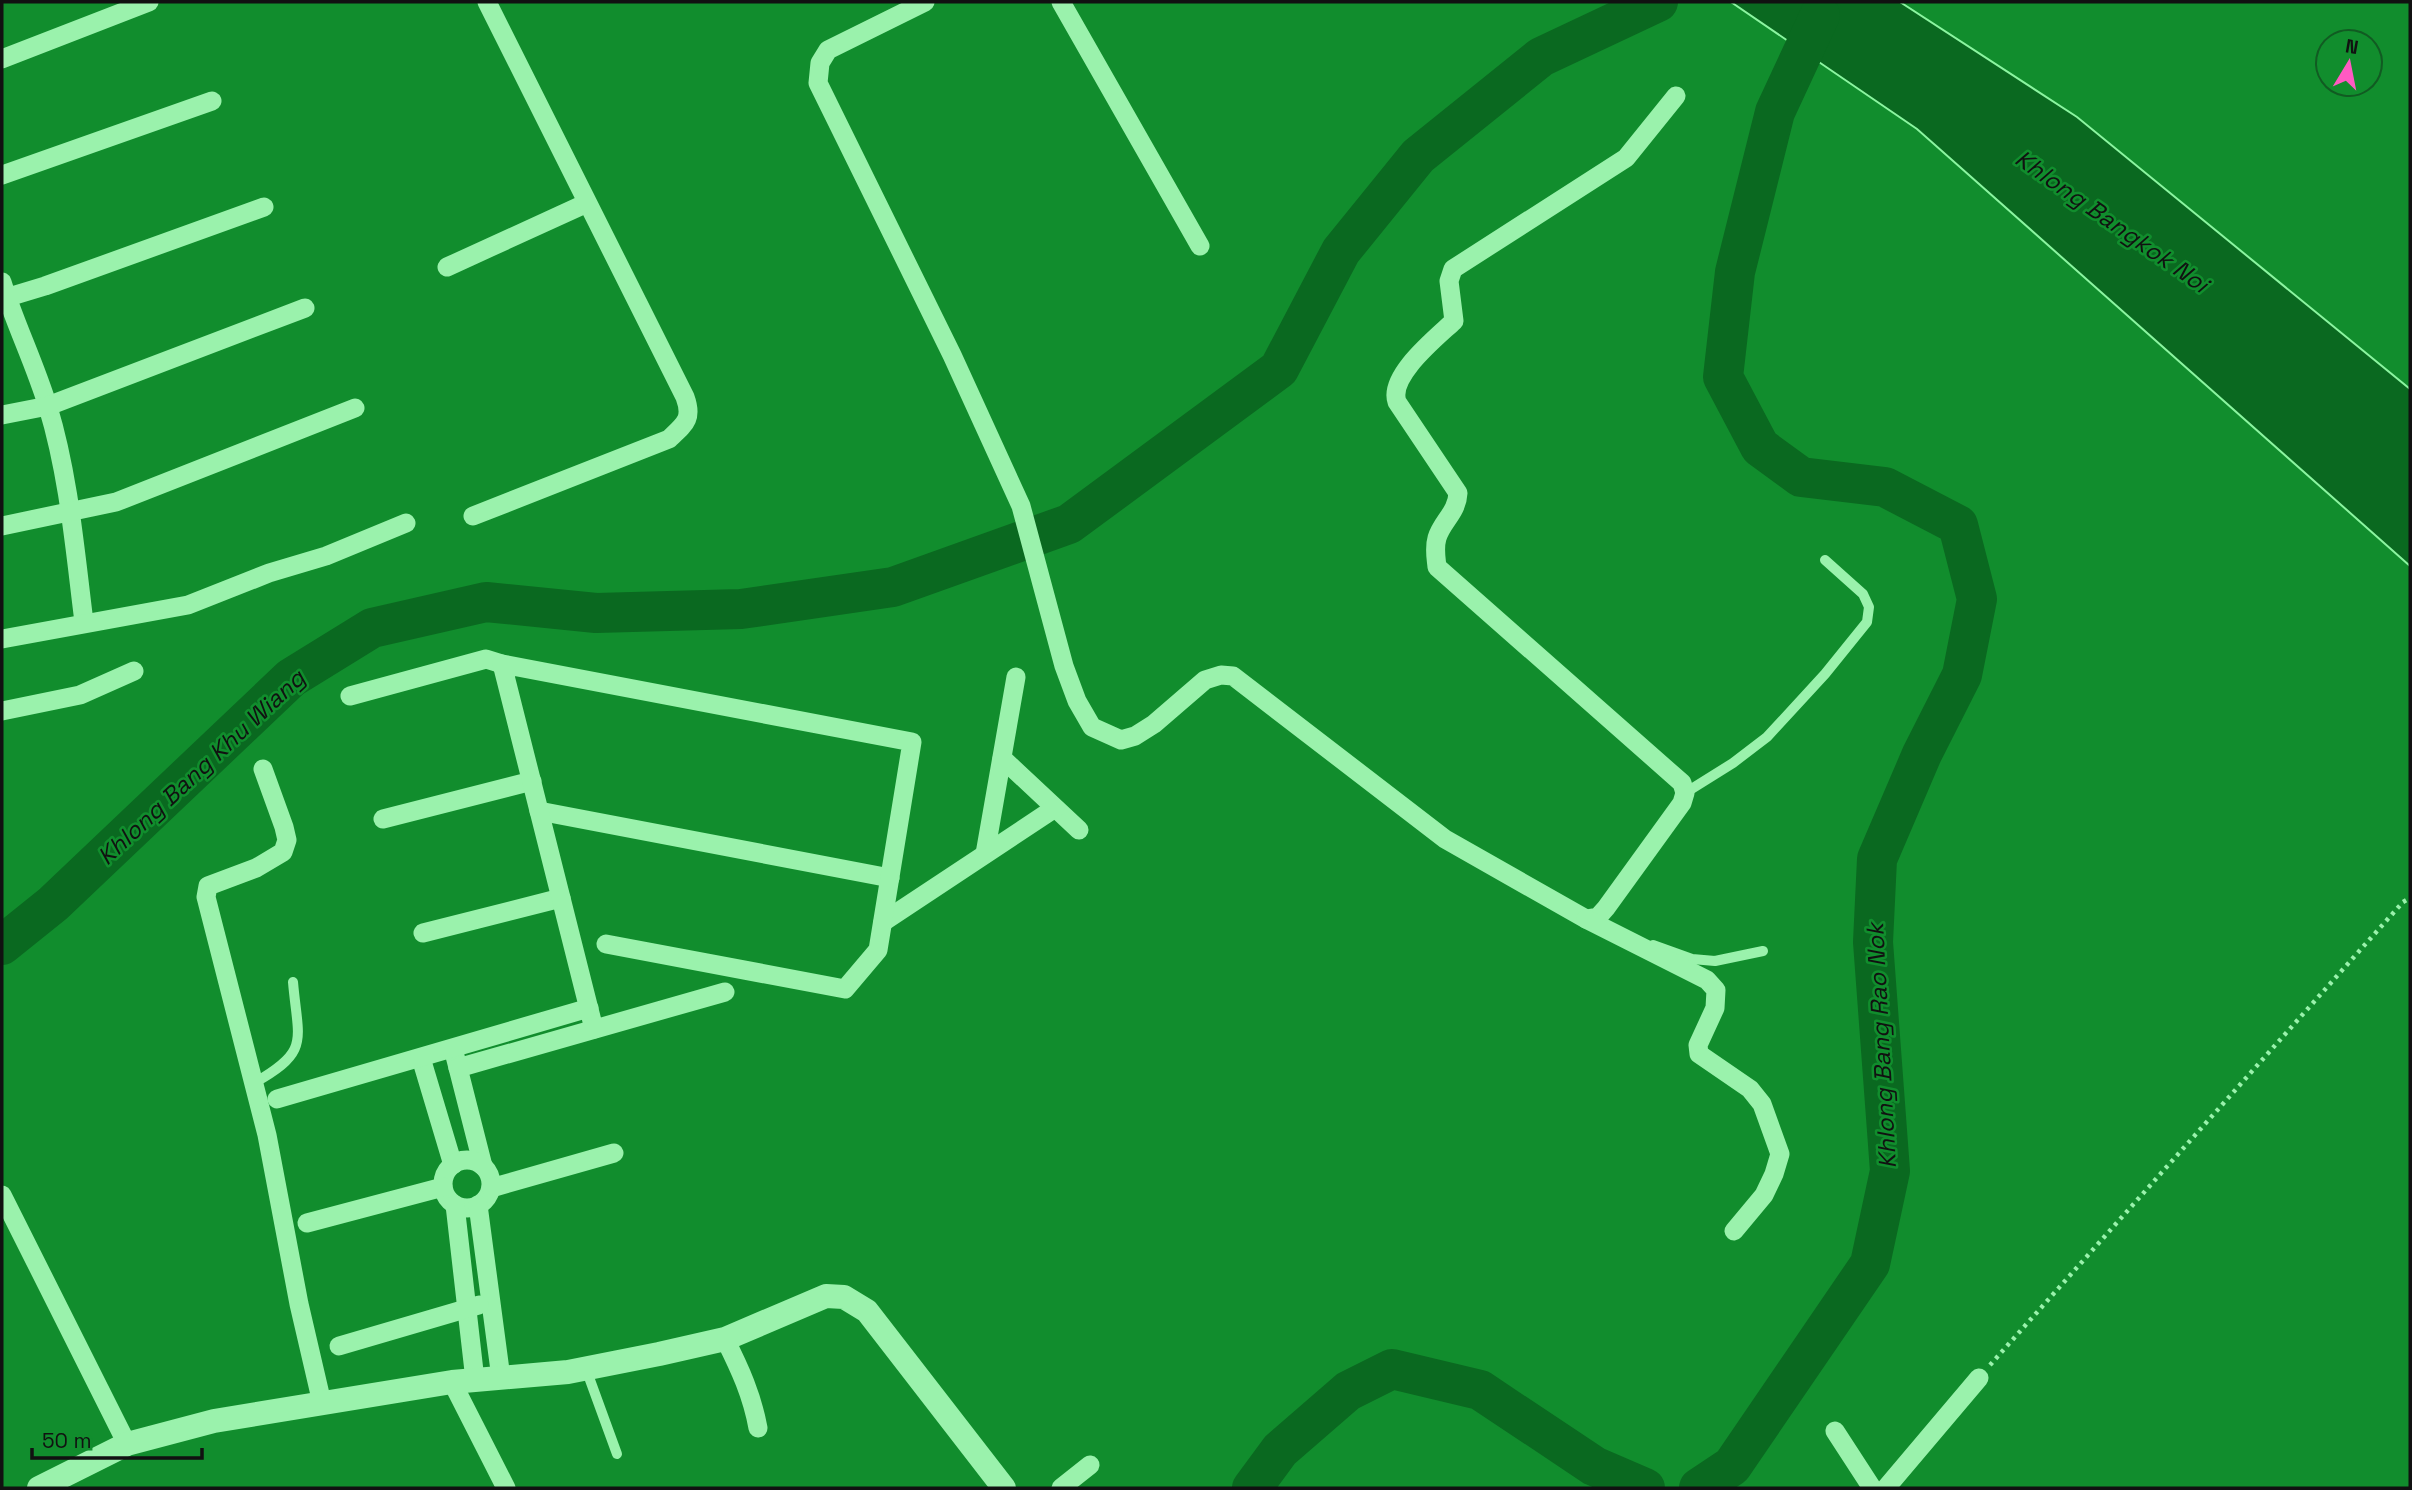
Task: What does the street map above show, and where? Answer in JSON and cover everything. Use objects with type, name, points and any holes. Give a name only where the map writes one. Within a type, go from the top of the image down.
[{"type":"street","points":[[2,60],[149,2]]},
{"type":"street","points":[[473,516],[669,439],[686,422],[690,410],[487,2]]},
{"type":"street","points":[[925,2],[828,50],[820,63],[818,83],[952,355],[1021,506],[1064,666],[1077,701],[1092,727],[1121,740],[1135,736],[1154,724],[1205,680],[1221,675],[1233,676],[1445,839],[1586,919],[1707,980],[1716,990],[1715,1008],[1698,1045],[1699,1054],[1749,1089],[1762,1104],[1780,1154],[1764,1195],[1734,1231]]},
{"type":"street","points":[[1061,2],[1200,246]]},
{"type":"street","points":[[1586,919],[1598,918],[1682,803],[1685,793],[1682,783],[1437,567],[1437,536],[1458,504],[1458,493],[1394,394],[1401,374],[1454,321],[1449,281],[1453,270],[1626,158],[1676,96]]},
{"type":"street","points":[[2,175],[212,101]]},
{"type":"street","points":[[447,267],[587,202]]},
{"type":"street","points":[[84,622],[70,511],[48,406],[3,293],[264,207]]},
{"type":"street","points":[[2,415],[48,406],[305,308]]},
{"type":"street","points":[[2,526],[116,502],[355,408]]},
{"type":"street","points":[[2,639],[188,605],[269,573],[326,556],[406,523]]},
{"type":"street","points":[[350,696],[486,659],[912,742],[878,950],[845,989],[606,944]]},
{"type":"street","points":[[502,664],[594,1029]]},
{"type":"street","points":[[2,711],[80,695],[134,671]]},
{"type":"street","points":[[985,854],[1016,677]]},
{"type":"street","points":[[1002,758],[1079,831]]},
{"type":"street","points":[[263,769],[284,827],[287,840],[283,852],[256,868],[208,886],[206,897],[267,1135],[299,1304],[322,1403]]},
{"type":"street","points":[[383,819],[532,781]]},
{"type":"street","points":[[883,922],[1055,808]]},
{"type":"street","points":[[539,811],[890,878]]},
{"type":"street","points":[[423,933],[561,898]]},
{"type":"street","points":[[458,1068],[725,992]]},
{"type":"street","points":[[277,1099],[589,1008]]},
{"type":"street","points":[[453,1048],[491,1188],[489,1195],[478,1205],[455,1205],[450,1201],[443,1186],[447,1171],[453,1165],[468,1160],[484,1166]]},
{"type":"street","points":[[421,1058],[453,1165]]},
{"type":"street","points":[[491,1188],[614,1153]]},
{"type":"street","points":[[307,1223],[443,1186]]},
{"type":"street","points":[[2,1195],[127,1444]]},
{"type":"street","points":[[455,1205],[468,1308],[464,1381],[506,1488]]},
{"type":"street","points":[[478,1205],[501,1378]]},
{"type":"street","points":[[39,1488],[127,1444],[214,1421],[464,1381],[586,1368],[724,1339],[826,1296],[844,1297],[867,1311],[1004,1488]]},
{"type":"street","points":[[339,1346],[491,1301]]},
{"type":"street","points":[[724,1339],[746,1380],[758,1428]]},
{"type":"street","points":[[1886,1488],[1979,1378]]},
{"type":"street","points":[[1835,1431],[1872,1488]]},
{"type":"street","points":[[1061,1488],[1090,1465]]},
{"type":"lane","points":[[1685,793],[1733,763],[1767,737],[1825,674],[1867,622],[1869,607],[1863,594],[1825,559]]},
{"type":"lane","points":[[1635,944],[1658,945],[1692,959],[1715,961],[1763,951]]},
{"type":"lane","points":[[254,1083],[281,1068],[293,1056],[298,1042],[293,982]]},
{"type":"lane","points":[[586,1368],[617,1454]]},
{"type":"path","points":[[1979,1378],[2403,902],[2410,898]]},
{"type":"water","name":"Khlong Bangkok Noi","points":[[1731,2],[1900,2],[2077,117],[2410,389],[2410,566],[1917,129]]},
{"type":"waterway","name":"Khlong Bang Khu Wiang","points":[[2,945],[53,904],[291,678],[372,628],[486,602],[596,613],[741,609],[893,587],[1069,524],[1279,369],[1341,251],[1418,156],[1541,57],[1658,2]]},
{"type":"waterway","name":"Khlong Bang Rao Nok","points":[[1699,1488],[1732,1466],[1870,1264],[1890,1171],[1873,942],[1877,859],[1922,754],[1962,675],[1977,599],[1958,525],[1885,487],[1801,477],[1760,447],[1723,377],[1735,272],[1775,112],[1820,15]]},
{"type":"waterway","name":"Khlong Bang Rao Nok","points":[[1252,1488],[1280,1450],[1348,1391],[1392,1369],[1480,1390],[1594,1466],[1645,1488]]}]
